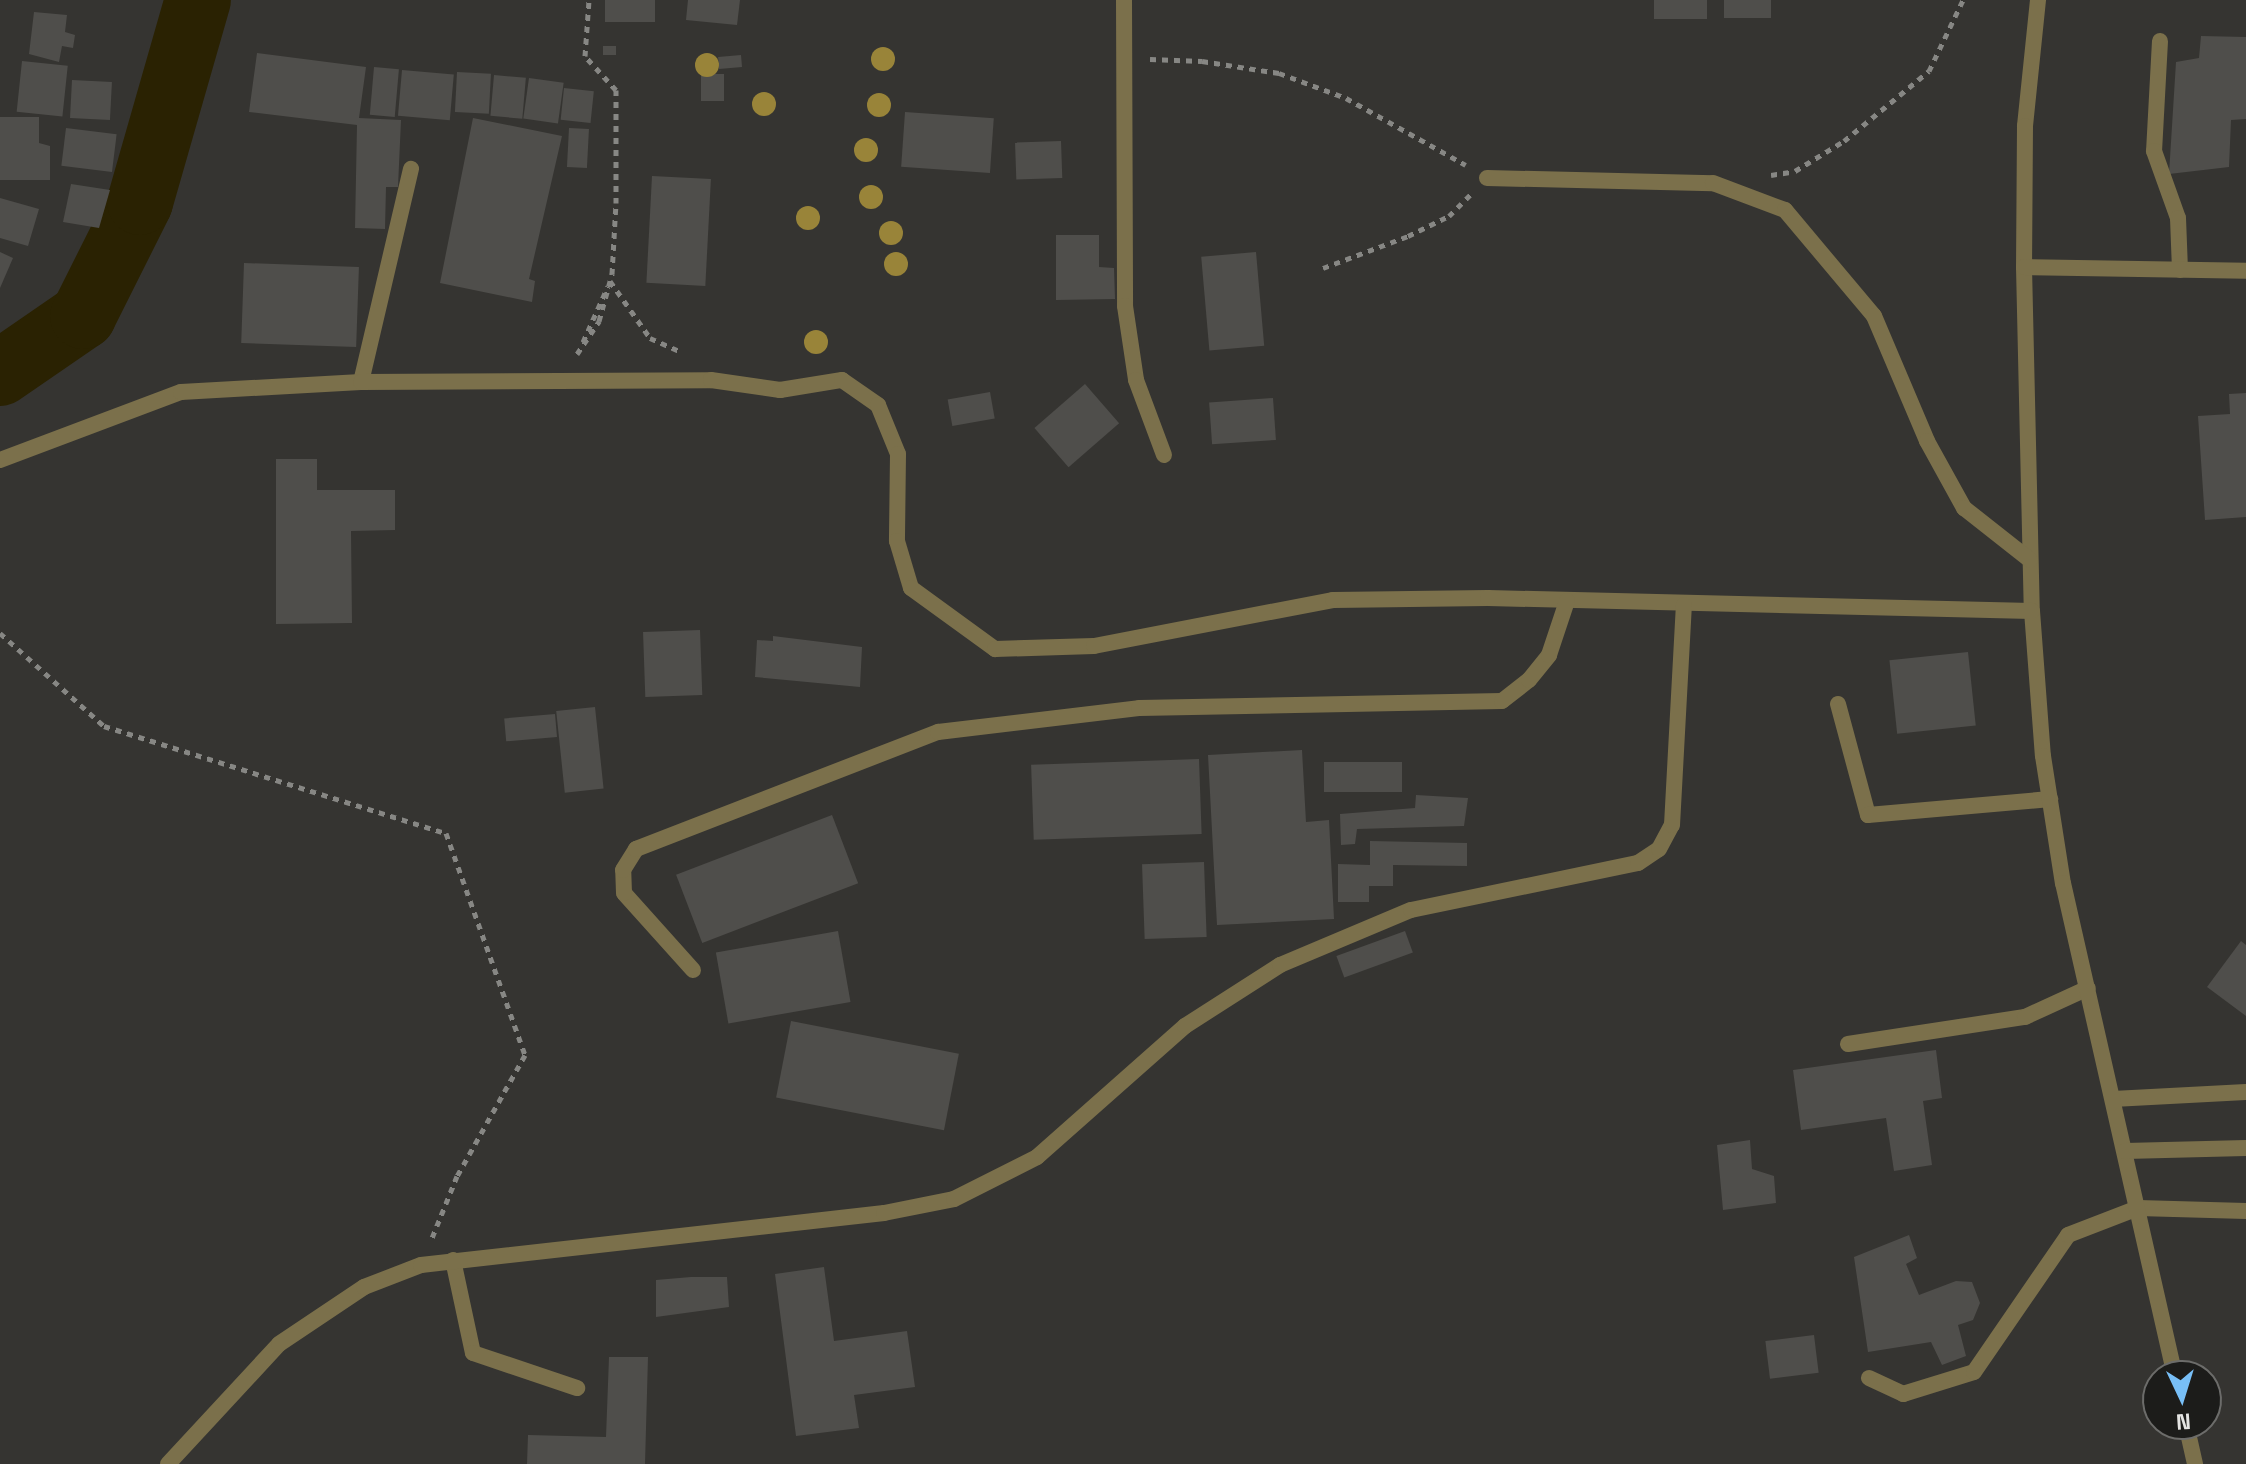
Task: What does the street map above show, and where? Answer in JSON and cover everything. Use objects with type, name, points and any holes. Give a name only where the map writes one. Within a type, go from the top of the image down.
[{"type":"street","points":[[1124,0],[1121,58],[1125,306],[1136,380],[1164,455]]},
{"type":"street","points":[[2038,0],[2025,126],[2024,267],[2032,611],[2050,799],[2088,988],[2171,1360]]},
{"type":"street","points":[[2160,41],[2154,151],[2178,218],[2180,270]]},
{"type":"street","points":[[361,382],[411,169]]},
{"type":"street","points":[[1487,178],[1713,183],[1785,210],[1874,316],[1927,441],[1964,508],[2030,560]]},
{"type":"street","points":[[2024,267],[2246,271]]},
{"type":"street","points":[[0,460],[181,392],[361,382],[711,380],[780,390],[842,380],[878,405],[898,454],[897,541],[916,597],[995,649],[1094,646],[1333,600],[1567,601],[2032,611]]},
{"type":"street","points":[[693,970],[624,893],[623,870],[636,849],[938,732],[1139,708],[1502,701],[1529,680],[1549,655],[1567,601]]},
{"type":"street","points":[[168,1464],[279,1344],[364,1287],[421,1265],[453,1260],[546,1254],[954,1199],[1037,1157],[1185,1026],[1280,965],[1411,910],[1638,863],[1659,849],[1672,825],[1684,605]]},
{"type":"street","points":[[1838,704],[1868,815],[2050,799]]},
{"type":"street","points":[[1848,1044],[2025,1017],[2088,988]]},
{"type":"street","points":[[2113,1099],[2246,1092]]},
{"type":"street","points":[[2125,1151],[2246,1148]]},
{"type":"street","points":[[1869,1378],[1903,1394],[1974,1372],[2068,1235],[2138,1208],[2246,1211]]},
{"type":"street","points":[[453,1260],[473,1353],[577,1388]]},
{"type":"street","points":[[2190,1440],[2195,1464]]},
{"type":"path","points":[[565,381],[581,347],[599,321],[609,283],[616,90],[585,56],[589,0]]},
{"type":"path","points":[[1768,175],[1795,171],[1844,141],[1929,71],[1963,0]]},
{"type":"path","points":[[1121,58],[1202,61],[1279,73],[1346,98],[1487,178],[1449,216],[1323,268]]},
{"type":"path","points":[[609,283],[650,338],[685,352]]},
{"type":"path","points":[[0,633],[104,726],[446,833],[525,1055],[457,1176],[421,1265]]},
{"type":"building","points":[[605,0],[655,0],[655,22],[605,22]]},
{"type":"building","points":[[688,0],[740,0],[737,25],[686,20]]},
{"type":"building","points":[[1654,0],[1707,0],[1707,19],[1654,19]]},
{"type":"building","points":[[1724,0],[1771,0],[1771,18],[1724,18]]},
{"type":"building","points":[[34,12],[67,15],[65,32],[75,35],[73,48],[62,46],[59,62],[29,54]]},
{"type":"building","points":[[2201,36],[2246,37],[2246,119],[2231,120],[2229,167],[2169,174],[2176,62],[2199,58]]},
{"type":"building","points":[[603,46],[616,46],[616,55],[603,55]]},
{"type":"building","points":[[257,53],[366,67],[359,118],[401,120],[398,187],[386,187],[385,229],[355,228],[357,125],[249,112]]},
{"type":"building","points":[[741,55],[742,67],[719,69],[718,57]]},
{"type":"building","points":[[22,61],[68,66],[62,117],[17,112]]},
{"type":"building","points":[[374,67],[399,69],[395,117],[370,115]]},
{"type":"building","points":[[402,70],[454,75],[450,120],[398,116]]},
{"type":"building","points":[[457,72],[491,74],[489,114],[455,112]]},
{"type":"building","points":[[701,74],[724,74],[724,101],[701,101]]},
{"type":"building","points":[[494,75],[526,78],[522,119],[490,116]]},
{"type":"building","points":[[529,78],[564,83],[558,123],[523,119]]},
{"type":"building","points":[[72,80],[112,82],[110,120],[70,118]]},
{"type":"building","points":[[564,88],[594,91],[590,123],[561,120]]},
{"type":"building","points":[[905,112],[994,118],[990,173],[901,167]]},
{"type":"building","points":[[0,117],[39,117],[39,143],[50,146],[50,180],[0,180]]},
{"type":"building","points":[[473,118],[562,136],[529,279],[535,281],[532,302],[440,283]]},
{"type":"building","points":[[66,128],[117,134],[112,172],[61,166]]},
{"type":"building","points":[[569,128],[589,129],[587,168],[567,167]]},
{"type":"building","points":[[1061,141],[1062,178],[1016,180],[1015,143]]},
{"type":"building","points":[[652,176],[711,179],[705,286],[646,283]]},
{"type":"building","points":[[71,184],[110,190],[99,228],[63,222]]},
{"type":"building","points":[[0,198],[39,209],[28,246],[0,238]]},
{"type":"building","points":[[1056,235],[1099,235],[1099,267],[1114,268],[1115,299],[1056,300]]},
{"type":"building","points":[[0,252],[13,258],[0,288]]},
{"type":"building","points":[[1256,252],[1264,346],[1209,350],[1201,257]]},
{"type":"building","points":[[244,263],[359,267],[356,347],[241,343]]},
{"type":"building","points":[[1085,384],[1119,423],[1069,467],[1034,428]]},
{"type":"building","points":[[990,392],[995,419],[952,426],[948,399]]},
{"type":"building","points":[[2246,393],[2246,517],[2205,520],[2198,416],[2230,414],[2229,394]]},
{"type":"building","points":[[1273,398],[1276,440],[1212,444],[1209,402]]},
{"type":"building","points":[[276,459],[317,459],[317,490],[395,490],[395,530],[351,531],[352,623],[276,624]]},
{"type":"building","points":[[700,630],[702,695],[645,697],[643,632]]},
{"type":"building","points":[[773,636],[862,647],[860,687],[755,677],[757,640],[773,641]]},
{"type":"building","points":[[1968,652],[1976,726],[1897,734],[1889,660]]},
{"type":"building","points":[[595,707],[604,789],[565,793],[556,711]]},
{"type":"building","points":[[555,714],[557,737],[506,741],[504,718]]},
{"type":"building","points":[[1302,750],[1306,822],[1329,820],[1334,919],[1217,925],[1208,755]]},
{"type":"building","points":[[1199,759],[1202,834],[1034,840],[1031,765]]},
{"type":"building","points":[[1324,762],[1402,762],[1402,792],[1324,792]]},
{"type":"building","points":[[1416,795],[1468,798],[1464,826],[1357,829],[1355,844],[1341,845],[1340,814],[1415,808]]},
{"type":"building","points":[[832,815],[858,883],[702,943],[676,875]]},
{"type":"building","points":[[1370,841],[1467,843],[1467,866],[1393,865],[1393,886],[1369,886],[1369,902],[1338,902],[1338,864],[1370,865]]},
{"type":"building","points":[[1204,862],[1207,937],[1145,939],[1142,864]]},
{"type":"building","points":[[838,931],[851,1002],[728,1023],[716,953]]},
{"type":"building","points":[[1405,931],[1413,953],[1344,978],[1336,956]]},
{"type":"building","points":[[2241,941],[2246,945],[2246,1016],[2207,987]]},
{"type":"building","points":[[791,1021],[959,1054],[944,1130],[776,1098]]},
{"type":"building","points":[[1936,1050],[1942,1098],[1923,1101],[1932,1165],[1894,1171],[1886,1118],[1801,1130],[1793,1070]]},
{"type":"building","points":[[1750,1140],[1752,1169],[1774,1176],[1776,1203],[1723,1210],[1717,1145]]},
{"type":"building","points":[[1909,1235],[1917,1258],[1906,1264],[1919,1295],[1956,1281],[1972,1282],[1980,1303],[1973,1320],[1958,1325],[1966,1356],[1942,1365],[1931,1342],[1868,1352],[1854,1257]]},
{"type":"building","points":[[824,1267],[834,1341],[907,1331],[915,1387],[854,1395],[859,1428],[796,1436],[775,1274]]},
{"type":"building","points":[[727,1277],[729,1307],[656,1317],[656,1280]]},
{"type":"building","points":[[1814,1335],[1819,1373],[1770,1379],[1765,1341]]},
{"type":"building","points":[[609,1357],[648,1357],[645,1464],[527,1464],[528,1435],[606,1437]]},
{"type":"waterway","points":[[0,373],[83,316],[140,202],[198,0]]}]
